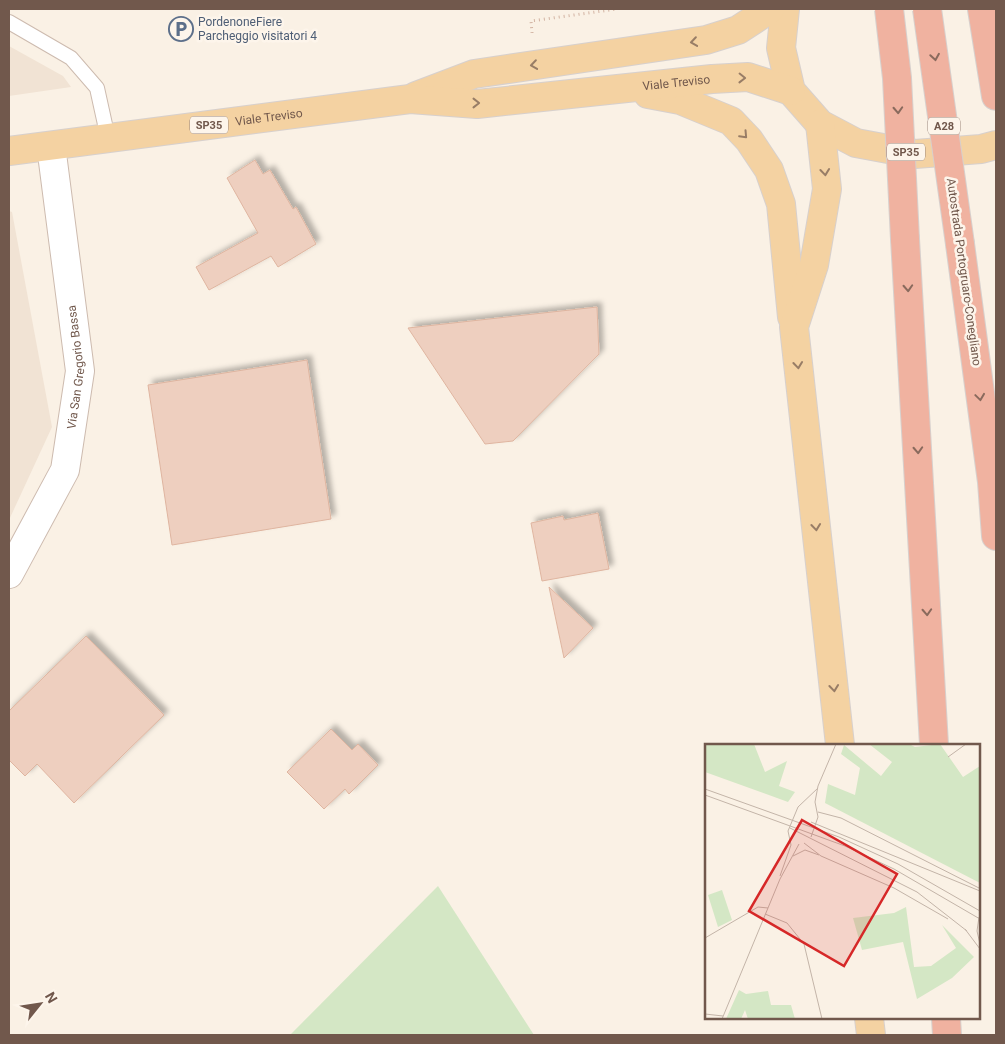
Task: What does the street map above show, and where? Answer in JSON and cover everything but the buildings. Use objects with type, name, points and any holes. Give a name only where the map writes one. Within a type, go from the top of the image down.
[{"type":"highway","points":[[889,9],[897,78],[934,744]]},
{"type":"highway","name":"Autostrada Portogruaro-Conegliano","points":[[927,9],[992,482],[996,536]]},
{"type":"highway","points":[[982,9],[996,96]]},
{"type":"highway","points":[[946,1019],[946,1035]]},
{"type":"main road","name":"Viale Treviso","points":[[410,99],[474,74],[706,40],[738,30],[770,9]]},
{"type":"main road","name":"SP35","points":[[785,9],[781,48],[791,91],[820,124],[856,143],[915,154],[996,145]]},
{"type":"main road","name":"Viale Treviso","points":[[9,151],[410,99],[477,104],[712,79],[748,77],[791,91]]},
{"type":"main road","points":[[619,89],[680,100],[731,121],[749,140],[769,170],[781,204],[840,744]]},
{"type":"main road","points":[[794,328],[814,265],[827,189],[820,124]]},
{"type":"main road","points":[[869,1019],[871,1035]]},
{"type":"street","name":"Via San Gregorio Bassa","points":[[9,574],[65,470],[80,371],[51,146]]},
{"type":"lane","points":[[9,22],[71,58],[97,88],[108,138]]},
{"type":"shaded area","points":[[9,46],[63,76],[71,87],[9,96]]},
{"type":"shaded area","points":[[9,211],[12,212],[52,427],[9,520]]},
{"type":"green space","points":[[438,886],[534,1035],[290,1035]]},
{"type":"place","name":"PordenoneFiere Parcheggio visitatori 4","points":[[181,29]]}]
